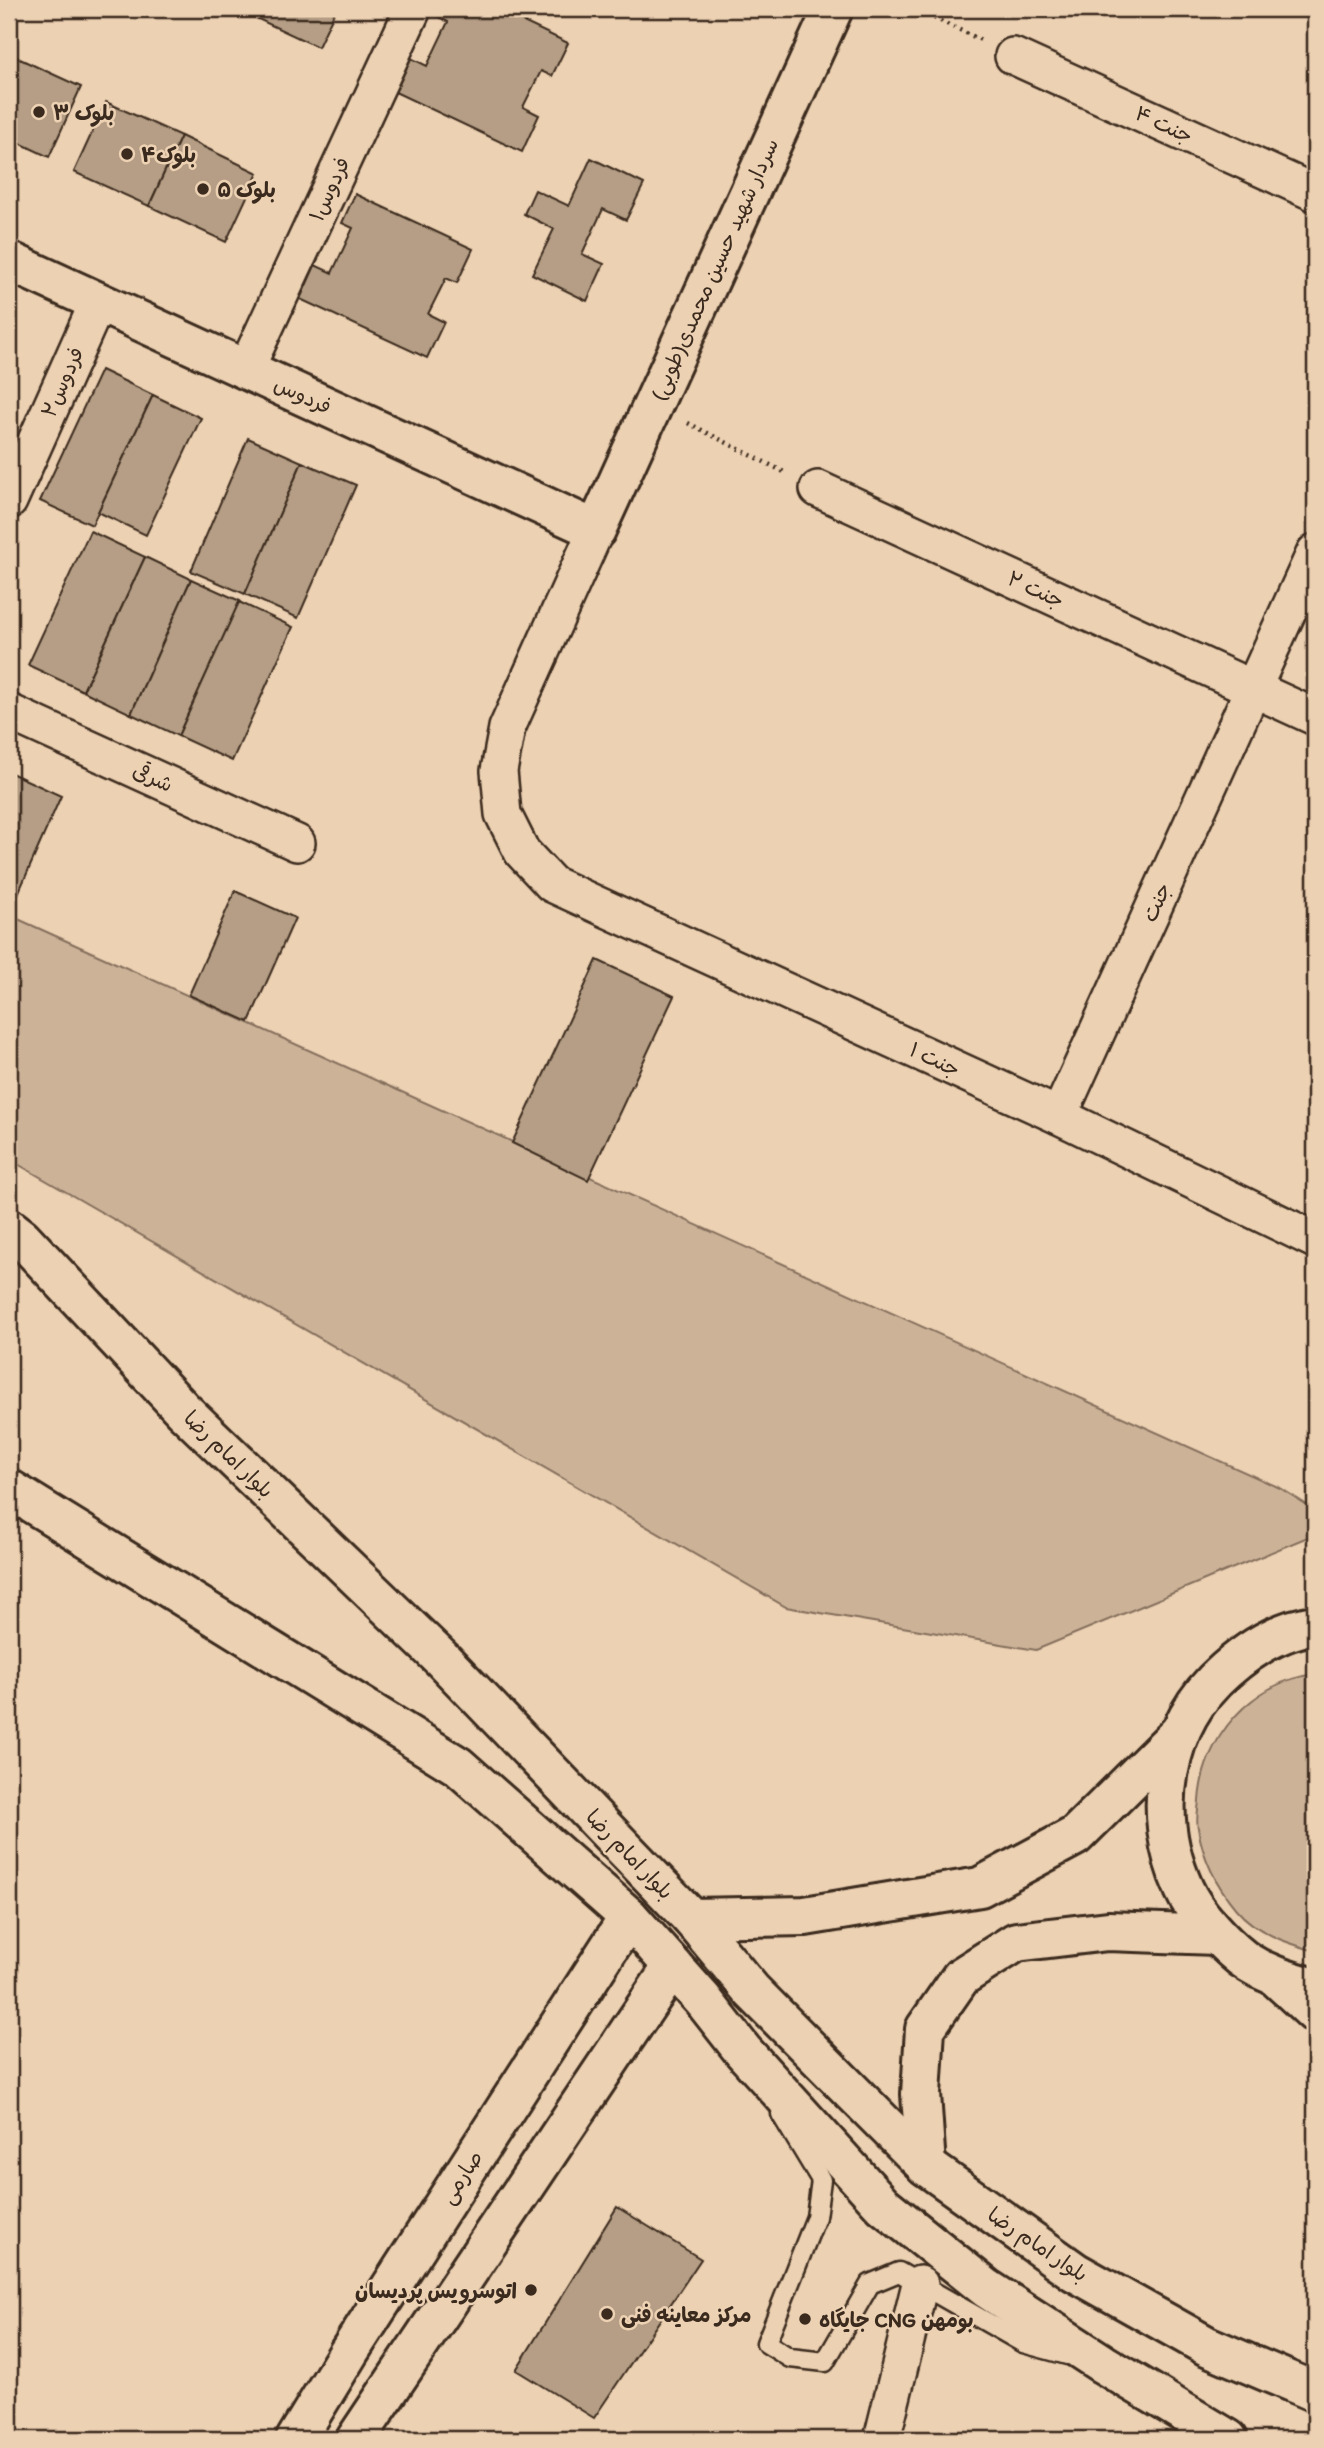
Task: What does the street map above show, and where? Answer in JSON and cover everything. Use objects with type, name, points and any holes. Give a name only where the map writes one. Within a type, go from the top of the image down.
[{"type":"main road","name":"سردار شهید حسین محمدی(طوبی)","points":[[596,530],[833,9]]},
{"type":"main road","name":"فردوس","points":[[9,261],[596,530]]},
{"type":"main road","name":"بلوار امام رضا","points":[[9,1228],[22,1238],[183,1410],[443,1660],[691,1918],[752,1991],[926,2166],[1075,2272],[1207,2346],[1315,2392]]},
{"type":"main road","points":[[9,1489],[458,1766],[629,1917],[703,2000],[743,2051],[883,2205],[986,2288],[1103,2364],[1228,2439]]},
{"type":"main road","points":[[691,1918],[805,1916],[980,1887],[1075,1836],[1180,1732],[1209,1685],[1249,1650],[1300,1627],[1315,1625]]},
{"type":"main road","points":[[1180,1732],[1165,1784],[1167,1839],[1184,1891],[1216,1935],[1244,1959],[1276,1977],[1315,2013]]},
{"type":"main road","name":"صارمی","points":[[296,2439],[349,2352],[629,1917]]},
{"type":"main road","points":[[926,2166],[920,2094],[925,2029],[961,1977],[1016,1942],[1108,1931],[1216,1935]]},
{"type":"main road","points":[[356,2439],[673,1966]]},
{"type":"main road","points":[[1276,1977],[1315,1988]]},
{"type":"main road","points":[[349,2352],[394,2382]]},
{"type":"street","name":"فردوس۱","points":[[246,369],[413,9]]},
{"type":"street","name":"جنت ۴","points":[[1013,55],[1315,193]]},
{"type":"street","name":"فردوس۲","points":[[9,501],[98,302]]},
{"type":"street","name":"جنت ۲","points":[[818,489],[1315,717]]},
{"type":"street","name":"جنت ۱","points":[[596,530],[508,729],[499,771],[503,814],[522,852],[552,884],[1059,1116],[1315,1240]]},
{"type":"street","name":"جنت","points":[[1059,1116],[1315,552]]},
{"type":"street","name":"شرقی","points":[[9,712],[297,843]]},
{"type":"street","points":[[882,2439],[920,2284]]},
{"type":"lane","points":[[743,2051],[821,2180],[816,2217],[766,2343],[790,2358],[825,2362],[870,2284],[899,2272],[1023,2343],[1103,2364]]},
{"type":"path","points":[[915,9],[1013,55]]},
{"type":"path","points":[[653,405],[818,489]]},
{"type":"shaded area","points":[[9,915],[1280,1488],[1315,1510],[1315,1534],[1036,1650],[786,1607],[9,1159]]},
{"type":"shaded area","points":[[1315,1674],[1315,1951],[1262,1931],[1236,1909],[1211,1871],[1197,1822],[1203,1778],[1210,1756],[1234,1717],[1270,1688]]},
{"type":"building","points":[[336,9],[318,47],[241,11]]},
{"type":"building","points":[[440,9],[496,9],[568,43],[552,76],[541,71],[523,107],[539,115],[522,152],[395,92],[411,58],[427,66],[448,22],[437,16]]},
{"type":"building","name":"بلوک ۳","points":[[9,54],[81,87],[49,157],[9,138]]},
{"type":"building","name":"بلوک۴","points":[[106,102],[181,136],[149,206],[74,172]]},
{"type":"building","name":"بلوک ۵","points":[[181,136],[258,173],[226,242],[149,206]]},
{"type":"building","points":[[591,158],[644,184],[626,220],[603,209],[582,254],[604,264],[587,301],[532,274],[554,229],[524,214],[535,190],[569,206]]},
{"type":"building","points":[[355,194],[473,249],[457,283],[446,278],[428,314],[444,322],[427,358],[300,299],[315,265],[332,273],[353,228],[342,223]]},
{"type":"building","points":[[101,370],[153,395],[92,525],[40,501]]},
{"type":"building","points":[[153,395],[201,418],[146,535],[98,512]]},
{"type":"building","points":[[248,438],[302,462],[245,594],[191,571]]},
{"type":"building","points":[[302,462],[356,485],[298,618],[245,594]]},
{"type":"building","points":[[90,531],[145,557],[83,691],[28,665]]},
{"type":"building","points":[[145,557],[191,579],[131,714],[83,691]]},
{"type":"building","points":[[191,579],[240,601],[178,736],[131,714]]},
{"type":"building","points":[[239,602],[293,627],[232,761],[178,736]]},
{"type":"building","points":[[9,772],[61,796],[10,912],[9,912]]},
{"type":"building","points":[[235,891],[295,918],[249,1022],[189,995]]},
{"type":"building","points":[[597,960],[674,996],[588,1180],[512,1143]]},
{"type":"building","name":"مرکز معاینه فنی","points":[[617,2207],[701,2259],[594,2418],[516,2370]]},
{"type":"place","name":"بلوک ۳","points":[[39,112]]},
{"type":"place","name":"بلوک۴","points":[[127,154]]},
{"type":"place","name":"بلوک ۵","points":[[203,189]]},
{"type":"place","name":"اتوسرویس پردیسان","points":[[531,2290]]},
{"type":"place","name":"مرکز معاینه فنی","points":[[607,2314]]},
{"type":"place","name":"جایگاه CNG بومهن","points":[[805,2319]]}]
